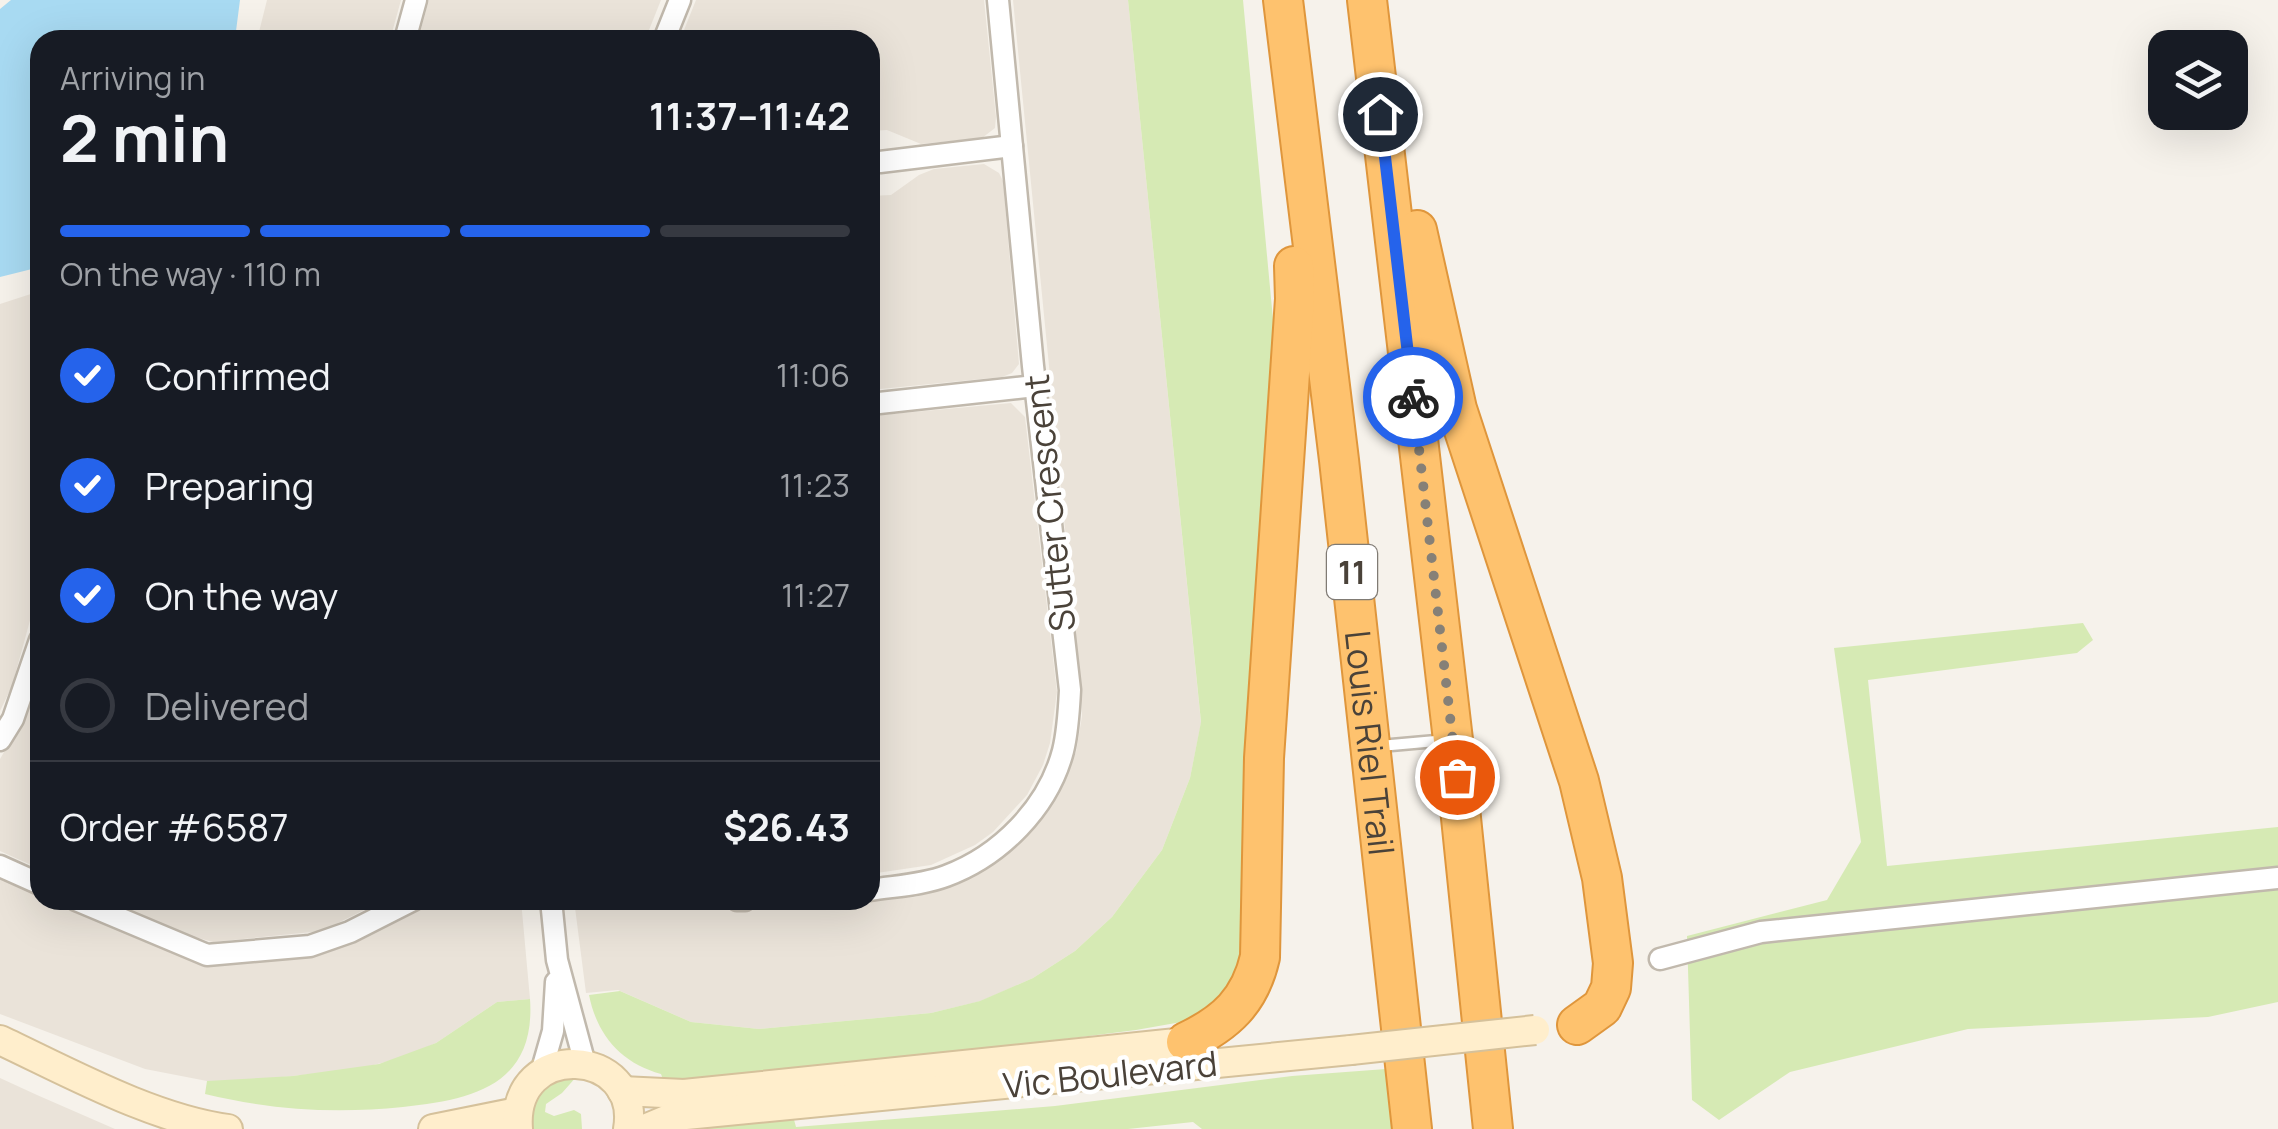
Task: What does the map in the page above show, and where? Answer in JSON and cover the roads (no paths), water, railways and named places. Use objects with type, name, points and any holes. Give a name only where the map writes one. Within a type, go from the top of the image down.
[{"type":"highway","name":"Louis Riel Trail","points":[[1283,0],[1339,460],[1412,1129]]},
{"type":"highway","points":[[1370,0],[1493,1129]]},
{"type":"highway","points":[[1370,0],[1429,295],[1457,409],[1579,782],[1602,878],[1613,962],[1611,988],[1602,1007],[1578,1025]]},
{"type":"highway","points":[[1186,1042],[1216,1028],[1243,1000],[1256,979],[1260,957],[1264,758],[1295,299],[1291,169],[1297,134]]},
{"type":"street","points":[[408,30],[416,0]]},
{"type":"street","points":[[668,30],[680,0]]},
{"type":"street","name":"Sutter Crescent","points":[[880,888],[945,876],[990,854],[1026,821],[1049,787],[1063,752],[1070,690],[998,0]]},
{"type":"street","points":[[880,162],[1012,146]]},
{"type":"street","points":[[880,403],[1036,386]]},
{"type":"street","points":[[0,740],[13,719],[30,669]]},
{"type":"street","points":[[0,866],[30,880]]},
{"type":"street","points":[[1660,960],[1761,932],[2278,878]]},
{"type":"street","points":[[100,910],[207,955],[310,946],[350,932],[393,910]]},
{"type":"street","points":[[540,1073],[553,1031],[557,960],[552,910]]},
{"type":"street","points":[[557,960],[585,1064]]},
{"type":"street","name":"Vic Boulevard","points":[[645,1129],[676,1116],[1578,1025]]},
{"type":"street","points":[[0,1040],[124,1097],[228,1129]]},
{"type":"street","name":"Vic Boulevard","points":[[622,1091],[684,1094],[1186,1042]]},
{"type":"street","points":[[433,1129],[517,1120],[529,1083],[540,1073],[554,1066],[585,1064],[600,1069],[622,1091],[628,1106],[628,1129]]},
{"type":"lane","points":[[1371,746],[1453,740]]},
{"type":"water","points":[[11,0],[240,0],[236,30],[30,30],[30,270],[0,277],[0,9]]}]
